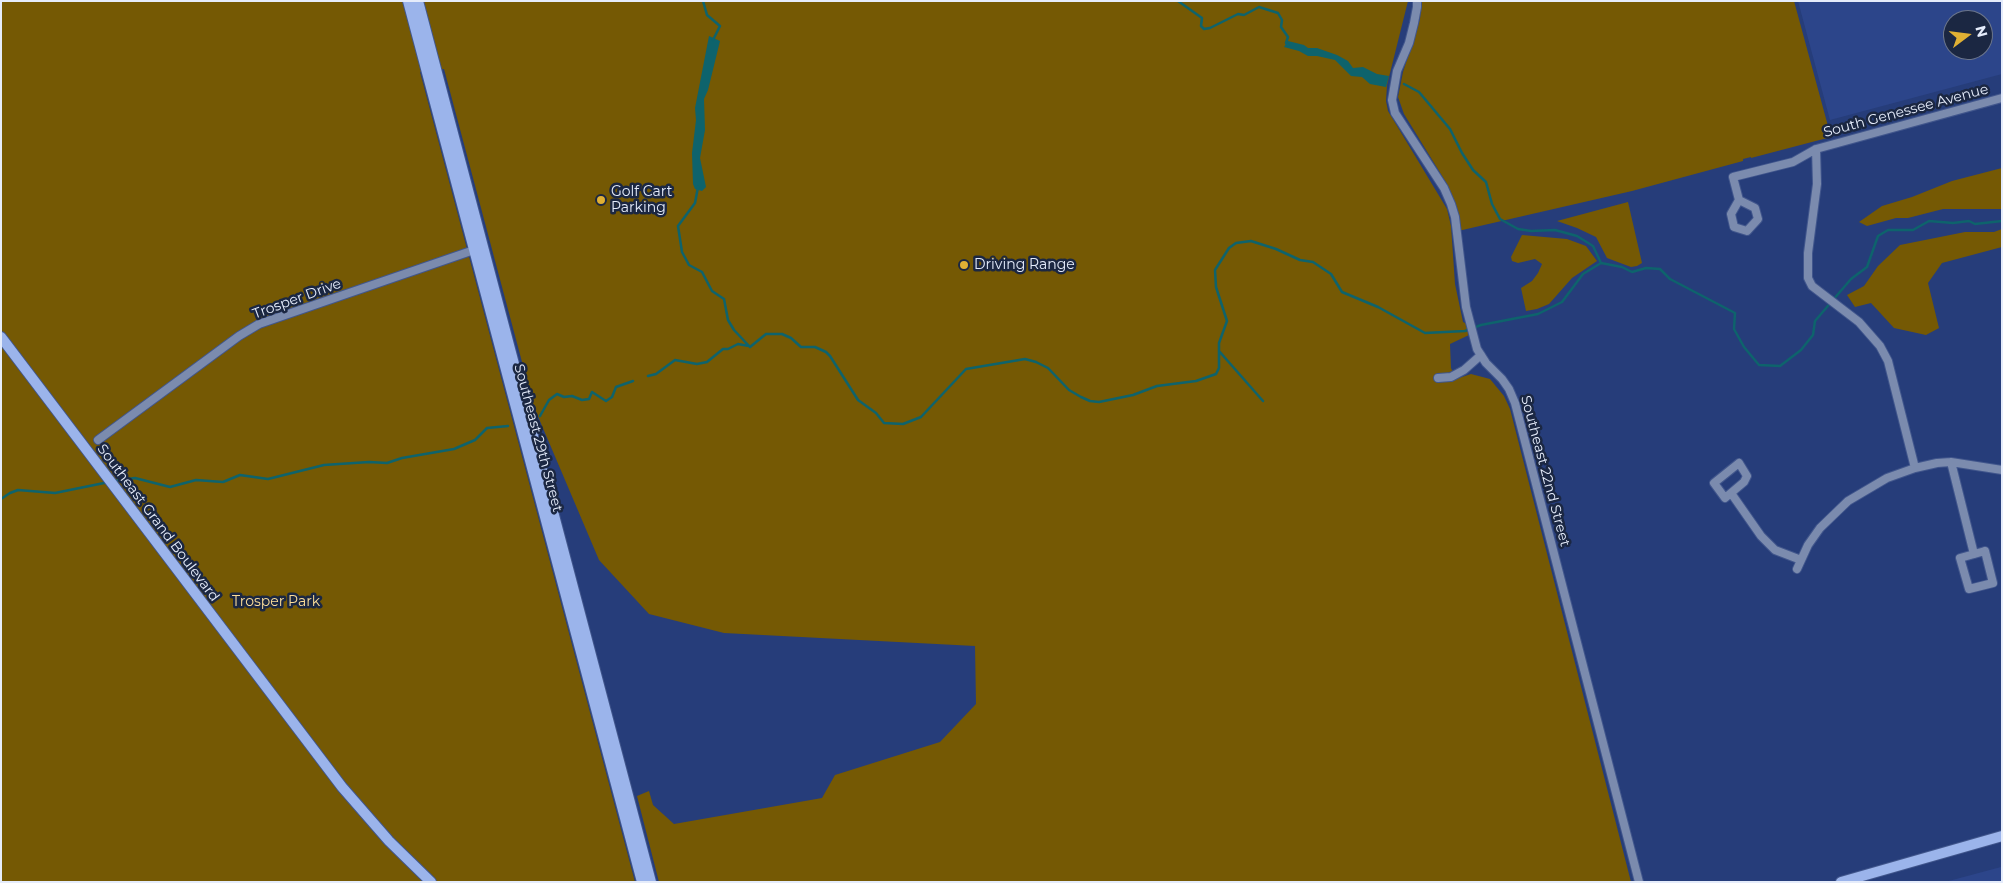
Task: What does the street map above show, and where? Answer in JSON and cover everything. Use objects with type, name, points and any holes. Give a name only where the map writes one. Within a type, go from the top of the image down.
[{"type":"main road","name":"Southeast 29th Street","points":[[408,1],[478,248],[586,652],[651,882]]},
{"type":"main road","name":"Southeast 29th Street","points":[[418,1],[478,248]]},
{"type":"main road","name":"Southeast Grand Boulevard","points":[[1,337],[342,787],[389,841],[431,882]]},
{"type":"main road","name":"Southeast 29th Street","points":[[586,652],[642,882]]},
{"type":"main road","points":[[1841,882],[2002,836]]},
{"type":"street","name":"Southeast 22nd Street","points":[[1417,1],[1418,7],[1409,43],[1392,88],[1392,100],[1396,113],[1444,188],[1451,204],[1455,217],[1464,291],[1475,339],[1481,355],[1509,389],[1515,403],[1639,882]]},
{"type":"street","name":"South Genessee Avenue","points":[[1739,200],[1733,178],[1793,162],[1816,149],[2002,98]]},
{"type":"street","points":[[1816,149],[1817,184],[1807,269],[1808,278],[1812,286],[1859,322],[1880,346],[1888,361],[1915,468]]},
{"type":"street","name":"Trosper Drive","points":[[98,440],[239,336],[259,324],[478,248]]},
{"type":"street","points":[[1438,378],[1451,377],[1464,370],[1481,355]]},
{"type":"street","points":[[1797,570],[1808,545],[1820,528],[1848,501],[1887,478],[1937,462],[1951,462],[2002,470]]},
{"type":"street","points":[[1951,462],[1974,554]]},
{"type":"street","points":[[1739,463],[1747,476],[1744,482],[1731,493],[1725,498],[1714,483],[1739,463]]},
{"type":"street","points":[[1731,493],[1762,536],[1775,550],[1801,560]]},
{"type":"street","points":[[1985,552],[1993,583],[1969,590],[1960,558],[1974,554],[1985,552]]},
{"type":"shaded area","points":[[1798,1],[2002,1],[2002,74],[1830,120]]},
{"type":"shaded area","points":[[709,36],[720,41],[704,99],[705,130],[700,158],[706,187],[702,191],[695,189],[693,184],[692,153],[696,120],[695,108]]},
{"type":"shaded area","points":[[1288,41],[1337,55],[1348,61],[1353,68],[1363,67],[1377,74],[1389,76],[1386,87],[1370,84],[1362,77],[1351,76],[1335,60],[1308,56],[1299,51],[1284,47]]},
{"type":"shaded area","points":[[2001,867],[2002,882],[1945,882]]},
{"type":"green space","name":"Trosper Park","points":[[1,1],[1408,1],[1387,85],[1386,101],[1388,111],[1447,209],[1451,226],[1455,284],[1463,322],[1467,324],[1469,335],[1450,344],[1451,368],[1456,379],[1471,374],[1490,379],[1504,396],[1510,409],[1631,882],[659,882],[637,796],[649,791],[653,805],[674,824],[822,798],[835,775],[940,742],[976,704],[975,646],[724,633],[649,614],[599,560],[534,407],[444,69],[420,72],[635,882],[1,882]]},
{"type":"green space","points":[[1421,1],[1794,1],[1831,137],[1743,159],[1743,161],[1632,191],[1458,231],[1456,210],[1447,184],[1404,114],[1398,97],[1403,72],[1420,19]]},
{"type":"green space","points":[[2002,168],[2002,209],[1943,209],[1867,226],[1859,222],[1882,206],[1912,197],[1952,181]]},
{"type":"green space","points":[[1628,202],[1642,263],[1637,266],[1631,267],[1607,258],[1596,237],[1557,221]]},
{"type":"green space","points":[[2002,229],[2002,247],[1942,263],[1928,283],[1939,328],[1926,335],[1894,328],[1871,303],[1855,307],[1847,295],[1864,286],[1878,266],[1900,245],[1965,232],[1994,232]]},
{"type":"green space","points":[[1522,235],[1567,239],[1586,246],[1597,261],[1572,278],[1549,304],[1526,311],[1521,288],[1532,281],[1542,264],[1535,259],[1518,263],[1512,261],[1511,257]]},
{"type":"waterway","points":[[703,1],[707,15],[720,26],[713,40]]},
{"type":"waterway","points":[[1178,1],[1202,18],[1201,26],[1204,29],[1210,28],[1238,14],[1244,15],[1259,7],[1278,13],[1282,20],[1281,27],[1288,37],[1286,43],[1288,45]]},
{"type":"waterway","points":[[1404,84],[1419,92],[1450,129],[1473,170],[1486,182],[1492,204],[1500,219],[1518,229],[1531,231],[1555,230],[1577,236],[1593,246],[1601,263]]},
{"type":"waterway","points":[[698,187],[695,203],[678,226],[682,252],[689,265],[702,272],[712,291],[724,299],[728,320],[734,330],[750,347]]},
{"type":"waterway","points":[[750,347],[766,334],[782,334],[791,338],[801,347],[815,347],[826,352],[858,400],[876,413],[884,423],[903,424],[921,417],[966,369],[1025,359],[1048,368],[1069,390],[1090,401],[1099,402],[1133,395],[1157,386],[1196,381],[1216,374],[1219,368],[1219,343],[1227,321],[1216,287],[1215,270],[1229,248],[1236,243],[1251,241],[1276,249],[1300,260],[1313,262],[1331,274],[1342,292],[1378,307],[1425,333],[1465,331],[1481,325],[1538,314],[1562,302],[1583,274],[1601,263],[1622,267],[1632,272],[1646,268],[1660,269],[1670,279],[1735,313],[1734,329],[1744,347],[1759,365],[1780,366],[1801,350],[1813,335],[1815,321],[1851,279],[1867,267],[1878,236],[1888,230],[1913,230],[1929,221],[1953,223],[1969,221],[1975,224],[2002,221]]},
{"type":"waterway","points":[[648,376],[656,374],[675,360],[697,364],[707,362],[723,349],[728,349],[738,344],[749,346]]},
{"type":"waterway","points":[[1219,351],[1263,401]]},
{"type":"waterway","points":[[540,416],[549,400],[557,394],[564,397],[572,396],[582,400],[589,399],[592,392],[606,401],[612,397],[616,387],[633,381]]},
{"type":"waterway","points":[[114,481],[135,478],[170,487],[196,480],[223,482],[240,475],[268,479],[324,465],[369,462],[387,463],[402,458],[454,449],[475,440],[487,428],[508,426]]},
{"type":"waterway","points":[[1,499],[18,490],[55,493],[109,482]]},
{"type":"place","name":"Golf Cart Parking","points":[[601,200]]},
{"type":"place","name":"Driving Range","points":[[964,265]]}]
